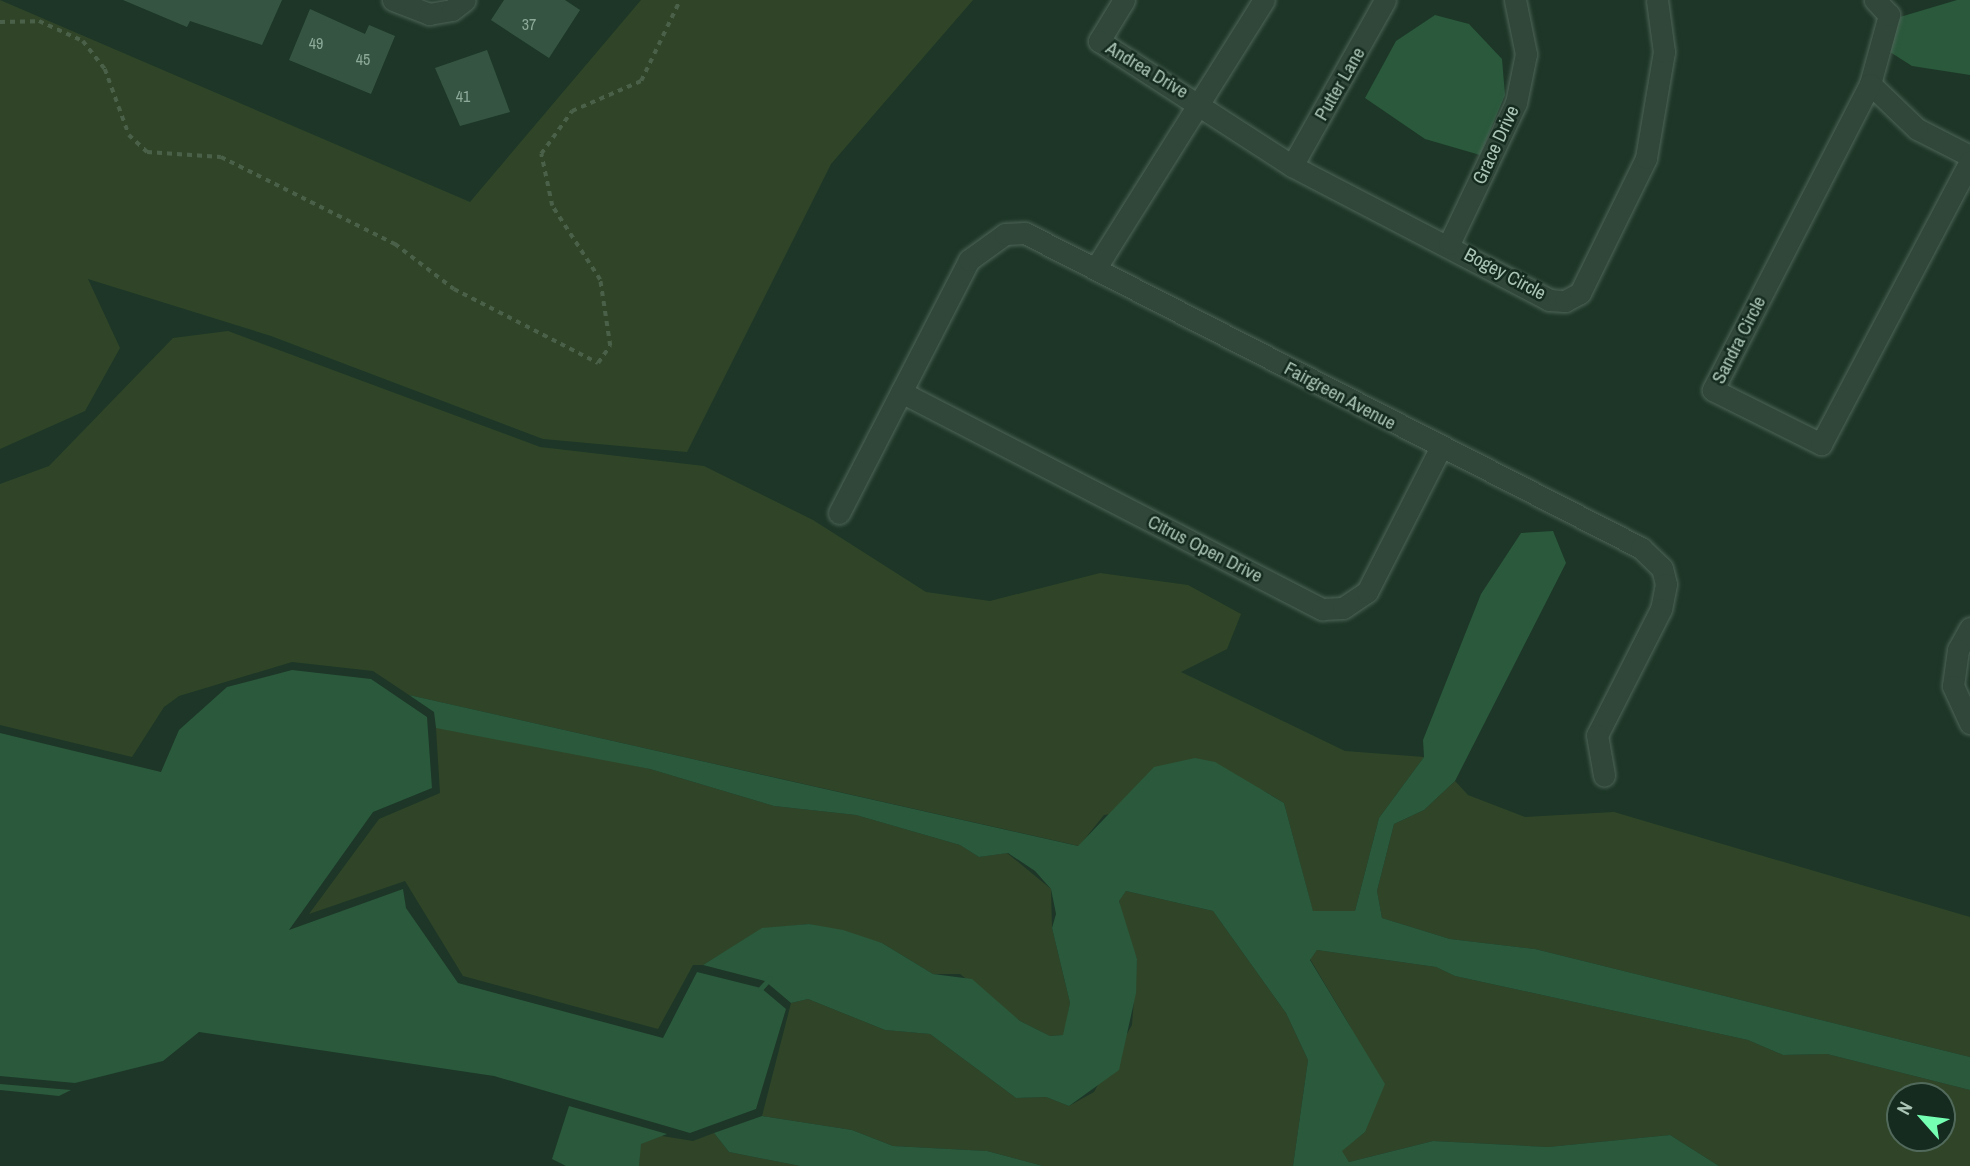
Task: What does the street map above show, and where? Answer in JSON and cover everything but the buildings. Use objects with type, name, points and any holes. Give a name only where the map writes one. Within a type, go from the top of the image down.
[{"type":"street","points":[[393,0],[429,13],[452,10],[465,0]]},
{"type":"street","name":"Andrea Drive","points":[[1124,0],[1099,41],[1200,102]]},
{"type":"street","points":[[839,513],[901,392],[983,245],[1025,233],[1097,266],[1264,0]]},
{"type":"street","name":"Putter Lane","points":[[1292,166],[1385,0]]},
{"type":"street","name":"Grace Drive","points":[[1449,244],[1516,103],[1527,54],[1515,0]]},
{"type":"street","name":"Bogey Circle","points":[[1200,102],[1292,166],[1449,244],[1549,300],[1580,293],[1646,158],[1658,110],[1664,52],[1657,0]]},
{"type":"street","points":[[1870,84],[1889,15],[1875,0]]},
{"type":"street","name":"Sandra Circle","points":[[1870,84],[1917,129],[1970,158],[1821,444],[1713,390],[1870,84]]},
{"type":"street","name":"Fairgreen Avenue","points":[[1097,266],[1440,449],[1641,548],[1662,568],[1661,609],[1597,735],[1604,775]]},
{"type":"street","name":"Citrus Open Drive","points":[[901,392],[1322,609],[1343,608],[1367,592],[1440,449]]},
{"type":"street","points":[[1970,628],[1958,650],[1953,686],[1970,723]]},
{"type":"path","points":[[0,22],[39,21],[83,41],[105,69],[129,135],[146,152],[221,157],[395,244],[454,289],[598,363],[610,346],[600,280],[552,206],[541,154],[572,111],[641,81],[680,0]]},
{"type":"shaded area","points":[[0,0],[470,202],[641,0],[973,0],[831,164],[687,452],[543,439],[271,336],[88,279],[120,348],[85,411],[0,449]]},
{"type":"shaded area","points":[[1957,0],[1970,0],[1970,75],[1912,66],[1890,52],[1900,17]]},
{"type":"shaded area","points":[[1435,15],[1469,24],[1502,59],[1505,95],[1480,155],[1425,139],[1365,98],[1396,41]]},
{"type":"shaded area","points":[[228,331],[540,447],[704,466],[813,520],[926,592],[990,601],[1100,573],[1188,585],[1241,614],[1227,649],[1181,672],[1345,751],[1424,757],[1379,818],[1355,911],[1313,912],[1284,803],[1264,791],[1104,815],[1079,846],[409,695],[373,671],[292,662],[179,696],[164,707],[132,757],[0,725],[0,484],[49,466],[173,338]]},
{"type":"shaded area","points":[[1553,531],[1566,563],[1455,781],[1424,810],[1394,824],[1377,891],[1382,918],[1450,939],[1535,949],[1970,1057],[1970,1090],[1956,1086],[1956,1082],[1938,1082],[1827,1054],[1783,1055],[1748,1040],[1455,976],[1436,967],[1317,950],[1310,960],[1385,1084],[1365,1132],[1342,1151],[1349,1162],[1433,1141],[1548,1147],[1670,1135],[1719,1166],[1293,1166],[1308,1060],[1286,1013],[1213,911],[1126,891],[1119,901],[1137,959],[1136,993],[1119,1070],[1069,1106],[1046,1097],[1016,1098],[930,1034],[885,1030],[808,999],[791,1003],[765,981],[703,965],[762,928],[809,924],[843,930],[882,943],[933,974],[972,979],[1020,1021],[1050,1036],[1063,1035],[1070,1003],[1052,928],[1056,914],[1051,889],[1035,871],[1008,853],[979,857],[960,845],[856,815],[774,806],[650,769],[436,728],[434,712],[409,695],[1078,846],[1154,767],[1195,758],[1215,762],[1284,803],[1313,911],[1355,911],[1379,818],[1424,757],[1423,740],[1481,594],[1521,533]]},
{"type":"shaded area","points":[[292,670],[371,679],[427,717],[432,788],[373,812],[289,930],[403,889],[406,908],[458,983],[663,1038],[697,972],[761,988],[786,1009],[756,1109],[690,1133],[494,1076],[199,1032],[163,1061],[75,1083],[0,1076],[0,733],[161,772],[179,730],[227,687]]},
{"type":"shaded area","points":[[456,727],[650,769],[774,806],[856,815],[960,845],[979,857],[1007,853],[1051,889],[1052,928],[1070,1003],[1064,1035],[1050,1036],[1020,1021],[960,974],[933,974],[882,943],[809,924],[762,929],[703,965],[693,965],[658,1029],[463,976],[405,881],[309,914],[379,819],[440,793],[436,728]]},
{"type":"shaded area","points":[[1455,781],[1468,795],[1525,817],[1614,812],[1970,917],[1970,1057],[1535,949],[1450,939],[1382,918],[1377,891],[1394,824],[1424,810]]},
{"type":"shaded area","points":[[1126,891],[1213,911],[1286,1013],[1308,1060],[1293,1166],[1043,1166],[987,1151],[893,1146],[852,1130],[762,1116],[791,1003],[808,999],[885,1030],[930,1034],[1016,1098],[1046,1097],[1069,1106],[1094,1092],[1132,1025],[1137,959],[1122,918],[1119,900]]},
{"type":"shaded area","points":[[1317,950],[1436,967],[1455,976],[1748,1040],[1783,1055],[1827,1054],[1938,1082],[1886,1082],[1886,1152],[1956,1152],[1956,1086],[1970,1090],[1970,1166],[1719,1166],[1670,1135],[1548,1147],[1433,1141],[1349,1162],[1341,1151],[1365,1132],[1350,1026],[1310,959]]},
{"type":"shaded area","points":[[0,1084],[71,1090],[59,1096],[0,1090]]},
{"type":"shaded area","points":[[569,1106],[667,1134],[641,1144],[639,1166],[566,1166],[552,1159]]},
{"type":"shaded area","points":[[762,1116],[852,1130],[893,1146],[987,1151],[1043,1166],[800,1166],[729,1152],[714,1133]]},
{"type":"shaded area","points":[[714,1133],[729,1152],[800,1166],[639,1166],[640,1144],[656,1135],[693,1141]]},
{"type":"waterway","points":[[761,988],[770,978]]}]
